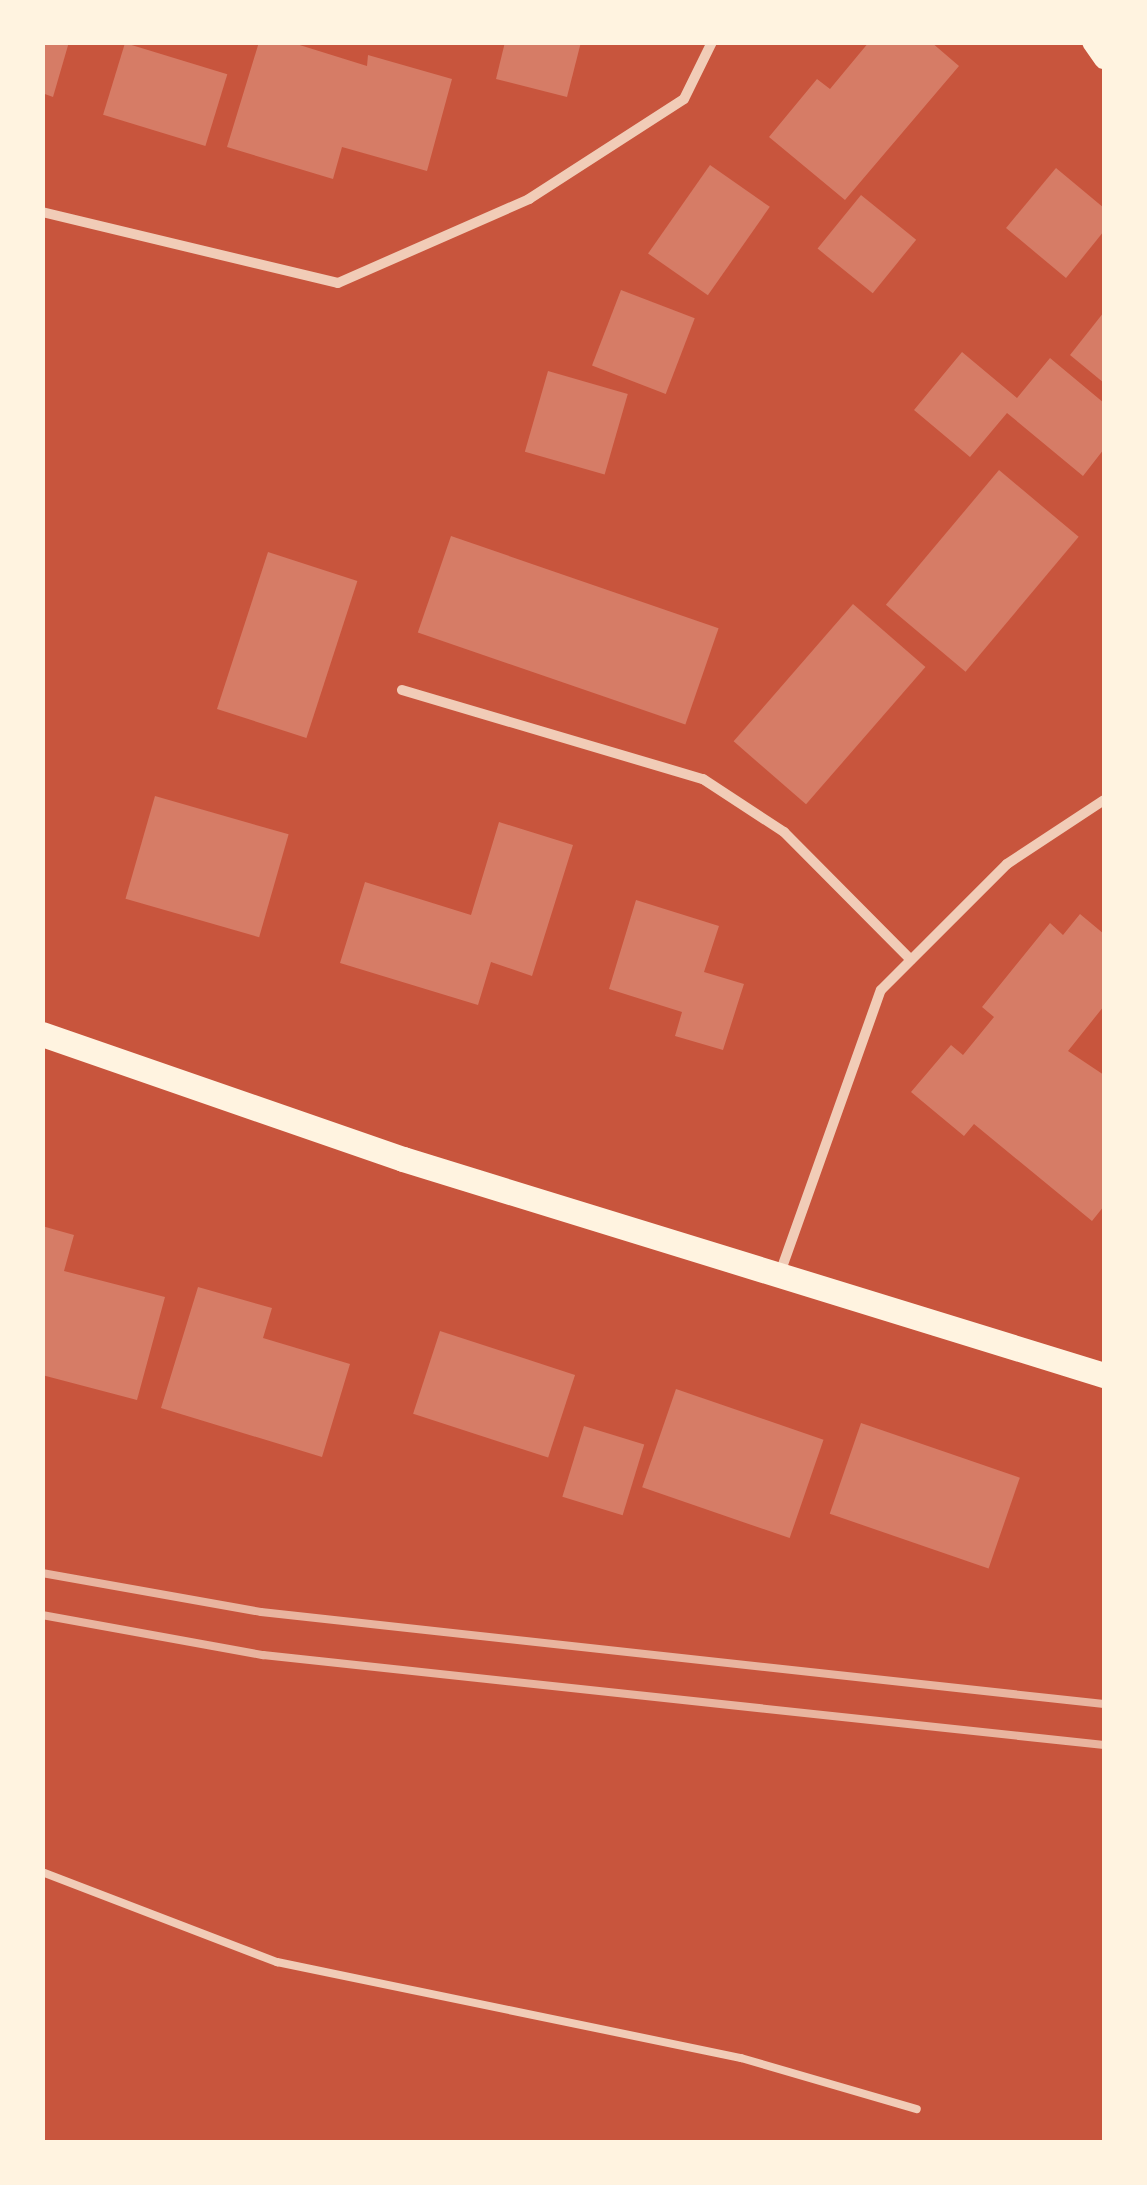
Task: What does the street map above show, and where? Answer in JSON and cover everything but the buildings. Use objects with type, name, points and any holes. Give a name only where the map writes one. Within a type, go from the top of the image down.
[{"type":"main road","points":[[1092,42],[1104,59]]},
{"type":"main road","points":[[42,1034],[778,1279],[1104,1375]]},
{"type":"street","points":[[42,212],[338,283],[529,199],[684,99],[712,42]]},
{"type":"street","points":[[402,690],[703,779],[784,832],[910,960]]},
{"type":"street","points":[[778,1279],[880,990],[1007,864],[1104,800]]},
{"type":"lane","points":[[42,1872],[277,1962],[741,2058],[917,2110]]},
{"type":"railway","points":[[42,1573],[261,1612],[1104,1704]]},
{"type":"railway","points":[[42,1615],[263,1655],[1104,1745]]}]
